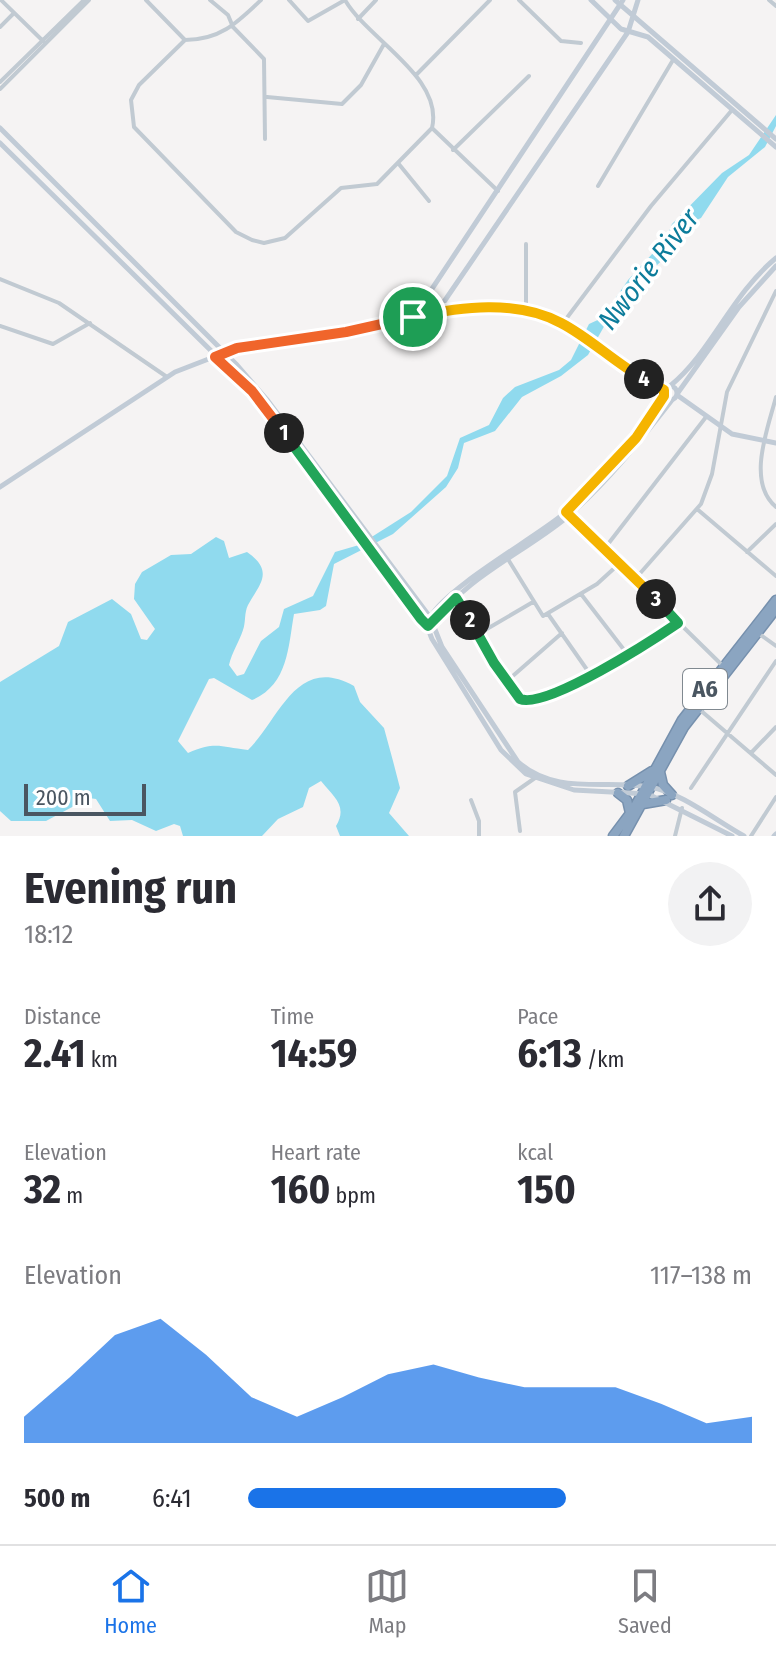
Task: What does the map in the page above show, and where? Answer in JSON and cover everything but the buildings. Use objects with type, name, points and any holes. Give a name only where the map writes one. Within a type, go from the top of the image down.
[{"type":"highway","name":"A6","points":[[613,836],[647,790],[695,707],[776,600]]},
{"type":"highway","name":"A6","points":[[755,631],[776,609]]},
{"type":"highway","points":[[628,786],[656,772],[669,798],[643,804]]},
{"type":"highway","name":"A6","points":[[624,836],[643,804],[647,790]]},
{"type":"highway","points":[[618,793],[627,800],[630,813]]},
{"type":"main road","points":[[591,0],[628,32],[643,33],[732,110],[762,130]]},
{"type":"main road","points":[[615,0],[771,138],[776,147]]},
{"type":"main road","points":[[436,312],[628,32],[638,0]]},
{"type":"main road","points":[[413,317],[622,3]]},
{"type":"main road","points":[[0,128],[268,401],[379,557],[430,622],[457,671],[511,755],[526,769],[579,786],[628,786],[647,790],[669,798],[733,835]]},
{"type":"main road","points":[[0,143],[265,407],[361,531]]},
{"type":"main road","points":[[567,514],[636,438],[666,391],[690,365],[747,285],[776,258]]},
{"type":"main road","points":[[430,622],[454,596],[567,514],[629,453],[675,396],[739,307],[776,266]]},
{"type":"main road","points":[[0,487],[167,377],[215,357],[436,312],[477,308],[526,311],[563,323],[719,427],[743,439],[776,443]]},
{"type":"main road","points":[[666,391],[675,396]]},
{"type":"main road","points":[[430,622],[437,649],[501,750],[518,768],[535,778],[574,790],[618,793],[647,790]]},
{"type":"main road","points":[[669,798],[733,835],[744,836]]},
{"type":"street","points":[[1,0],[44,42]]},
{"type":"street","points":[[0,89],[86,0]]},
{"type":"street","points":[[146,0],[185,40]]},
{"type":"street","points":[[210,0],[228,15],[233,27],[264,59],[265,139]]},
{"type":"street","points":[[261,0],[233,27],[212,38],[185,40],[135,93],[130,109],[134,127],[236,232],[264,243],[285,238],[341,188],[377,184],[432,128]]},
{"type":"street","points":[[289,0],[308,21],[345,0],[358,19],[416,75],[432,103],[432,128],[498,191]]},
{"type":"street","points":[[358,19],[376,0]]},
{"type":"street","points":[[416,75],[490,0]]},
{"type":"street","points":[[519,0],[561,41],[581,43]]},
{"type":"street","points":[[769,0],[776,6]]},
{"type":"street","points":[[0,27],[14,13]]},
{"type":"street","points":[[0,82],[44,42]]},
{"type":"street","points":[[266,97],[342,104],[361,85],[384,44]]},
{"type":"street","points":[[598,186],[673,60]]},
{"type":"street","points":[[453,150],[529,76]]},
{"type":"street","points":[[563,323],[651,206],[732,110]]},
{"type":"street","points":[[398,163],[429,201]]},
{"type":"street","points":[[526,244],[526,311]]},
{"type":"street","points":[[0,279],[59,303],[167,377]]},
{"type":"street","points":[[636,578],[697,509],[711,479],[726,396],[742,355],[776,291]]},
{"type":"street","points":[[0,326],[53,344],[90,323]]},
{"type":"street","points":[[776,397],[764,442],[762,482],[768,500],[776,507]]},
{"type":"street","points":[[605,548],[706,417]]},
{"type":"street","points":[[697,509],[776,576]]},
{"type":"street","points":[[567,514],[726,668]]},
{"type":"street","points":[[747,552],[776,524]]},
{"type":"street","points":[[508,558],[541,615],[581,594],[620,563]]},
{"type":"street","points":[[581,594],[628,655]]},
{"type":"street","points":[[454,596],[507,681],[520,699],[526,701],[551,694],[628,655],[678,623]]},
{"type":"street","points":[[479,634],[533,602]]},
{"type":"street","points":[[548,614],[590,674]]},
{"type":"street","points":[[755,631],[776,646]]},
{"type":"street","points":[[507,681],[562,633]]},
{"type":"street","points":[[691,788],[776,661]]},
{"type":"street","points":[[695,707],[728,731],[776,775]]},
{"type":"street","points":[[751,753],[776,727]]},
{"type":"street","points":[[520,831],[515,792],[535,778]]},
{"type":"street","points":[[751,836],[776,797]]},
{"type":"street","points":[[471,800],[479,821],[479,836]]},
{"type":"street","points":[[675,836],[682,808]]},
{"type":"water","name":"Nworie River","points":[[776,115],[776,126],[765,147],[728,177],[701,218],[675,230],[666,257],[639,281],[606,323],[588,355],[561,376],[522,397],[495,431],[464,443],[458,468],[446,487],[393,534],[334,564],[326,606],[320,610],[294,614],[288,652],[273,685],[252,700],[214,678],[209,679],[178,741],[188,753],[212,746],[248,750],[291,694],[303,684],[317,678],[334,678],[354,686],[360,702],[384,728],[400,788],[389,813],[409,836],[340,836],[336,826],[340,807],[321,781],[309,788],[303,807],[278,819],[262,836],[183,836],[180,826],[174,824],[156,831],[132,820],[110,821],[96,799],[89,798],[46,821],[11,821],[0,811],[0,682],[59,646],[68,622],[112,599],[131,614],[141,639],[147,640],[155,629],[134,599],[135,584],[142,572],[171,555],[191,554],[216,537],[224,541],[229,558],[247,552],[256,559],[263,573],[247,608],[243,630],[229,665],[237,676],[244,674],[261,641],[279,627],[284,609],[313,596],[335,552],[359,545],[411,512],[447,476],[460,438],[489,425],[503,398],[515,387],[559,370],[571,360],[589,324],[602,318],[628,280],[666,239],[672,224],[722,173],[749,155]]},
{"type":"route","points":[[477,308],[535,313],[563,323],[615,362],[664,390],[664,396],[636,438],[566,512],[678,623],[649,644],[571,684],[551,694],[523,701],[494,663],[456,598],[433,624],[428,626],[421,619],[265,407],[215,357],[237,348],[346,332],[413,317],[477,308]]}]
